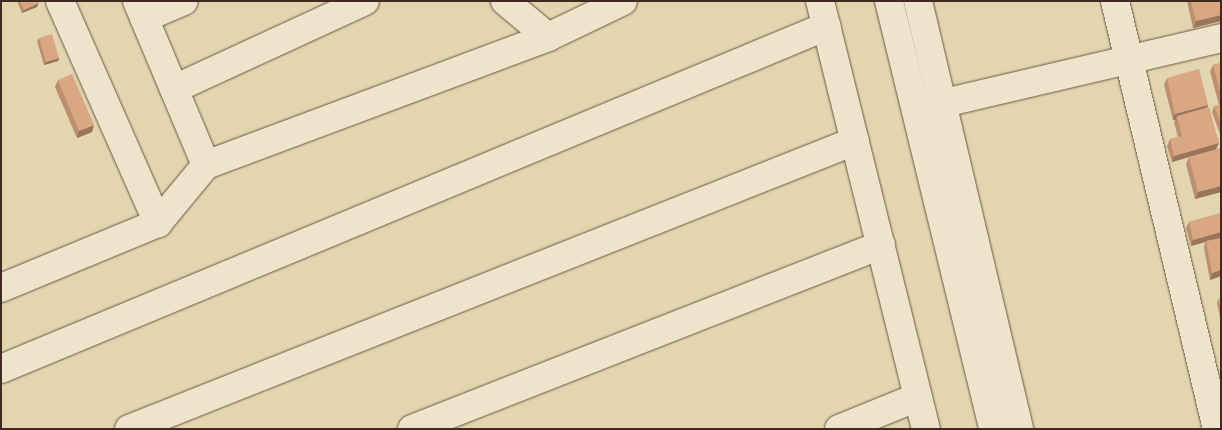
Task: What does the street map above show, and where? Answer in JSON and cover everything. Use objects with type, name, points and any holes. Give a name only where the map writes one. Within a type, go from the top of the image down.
[{"type":"street","points":[[60,1],[158,223]]},
{"type":"street","points":[[184,1],[141,10],[206,165]]},
{"type":"street","points":[[174,89],[365,1]]},
{"type":"street","points":[[505,1],[548,37]]},
{"type":"street","points":[[1,288],[158,223],[206,165],[548,37],[623,1]]},
{"type":"street","points":[[889,1],[993,429]]},
{"type":"street","points":[[918,1],[940,104],[1019,429]]},
{"type":"street","points":[[1115,1],[1217,429]]},
{"type":"street","points":[[1,369],[824,14],[926,429]]},
{"type":"street","points":[[940,104],[1221,38]]},
{"type":"street","points":[[129,429],[855,141]]},
{"type":"street","points":[[412,429],[881,245]]},
{"type":"street","points":[[838,429],[918,397]]},
{"type":"building","points":[[20,1],[38,1],[39,3],[24,10]]},
{"type":"building","points":[[1191,1],[1221,1],[1221,15],[1196,21]]},
{"type":"building","points":[[52,34],[59,58],[46,62],[39,38]]},
{"type":"building","points":[[1221,63],[1221,95],[1213,65]]},
{"type":"building","points":[[1199,69],[1208,105],[1175,114],[1167,78]]},
{"type":"building","points":[[72,74],[94,125],[79,131],[58,80]]},
{"type":"building","points":[[1221,105],[1221,124],[1214,106]]},
{"type":"building","points":[[1209,107],[1219,143],[1174,156],[1170,139],[1182,136],[1177,116]]},
{"type":"building","points":[[1221,148],[1221,186],[1198,192],[1189,157]]},
{"type":"building","points":[[1221,213],[1221,232],[1193,240],[1189,222]]},
{"type":"building","points":[[1221,238],[1221,270],[1212,273],[1206,241]]},
{"type":"building","points":[[1218,299],[1221,299],[1221,310]]}]
